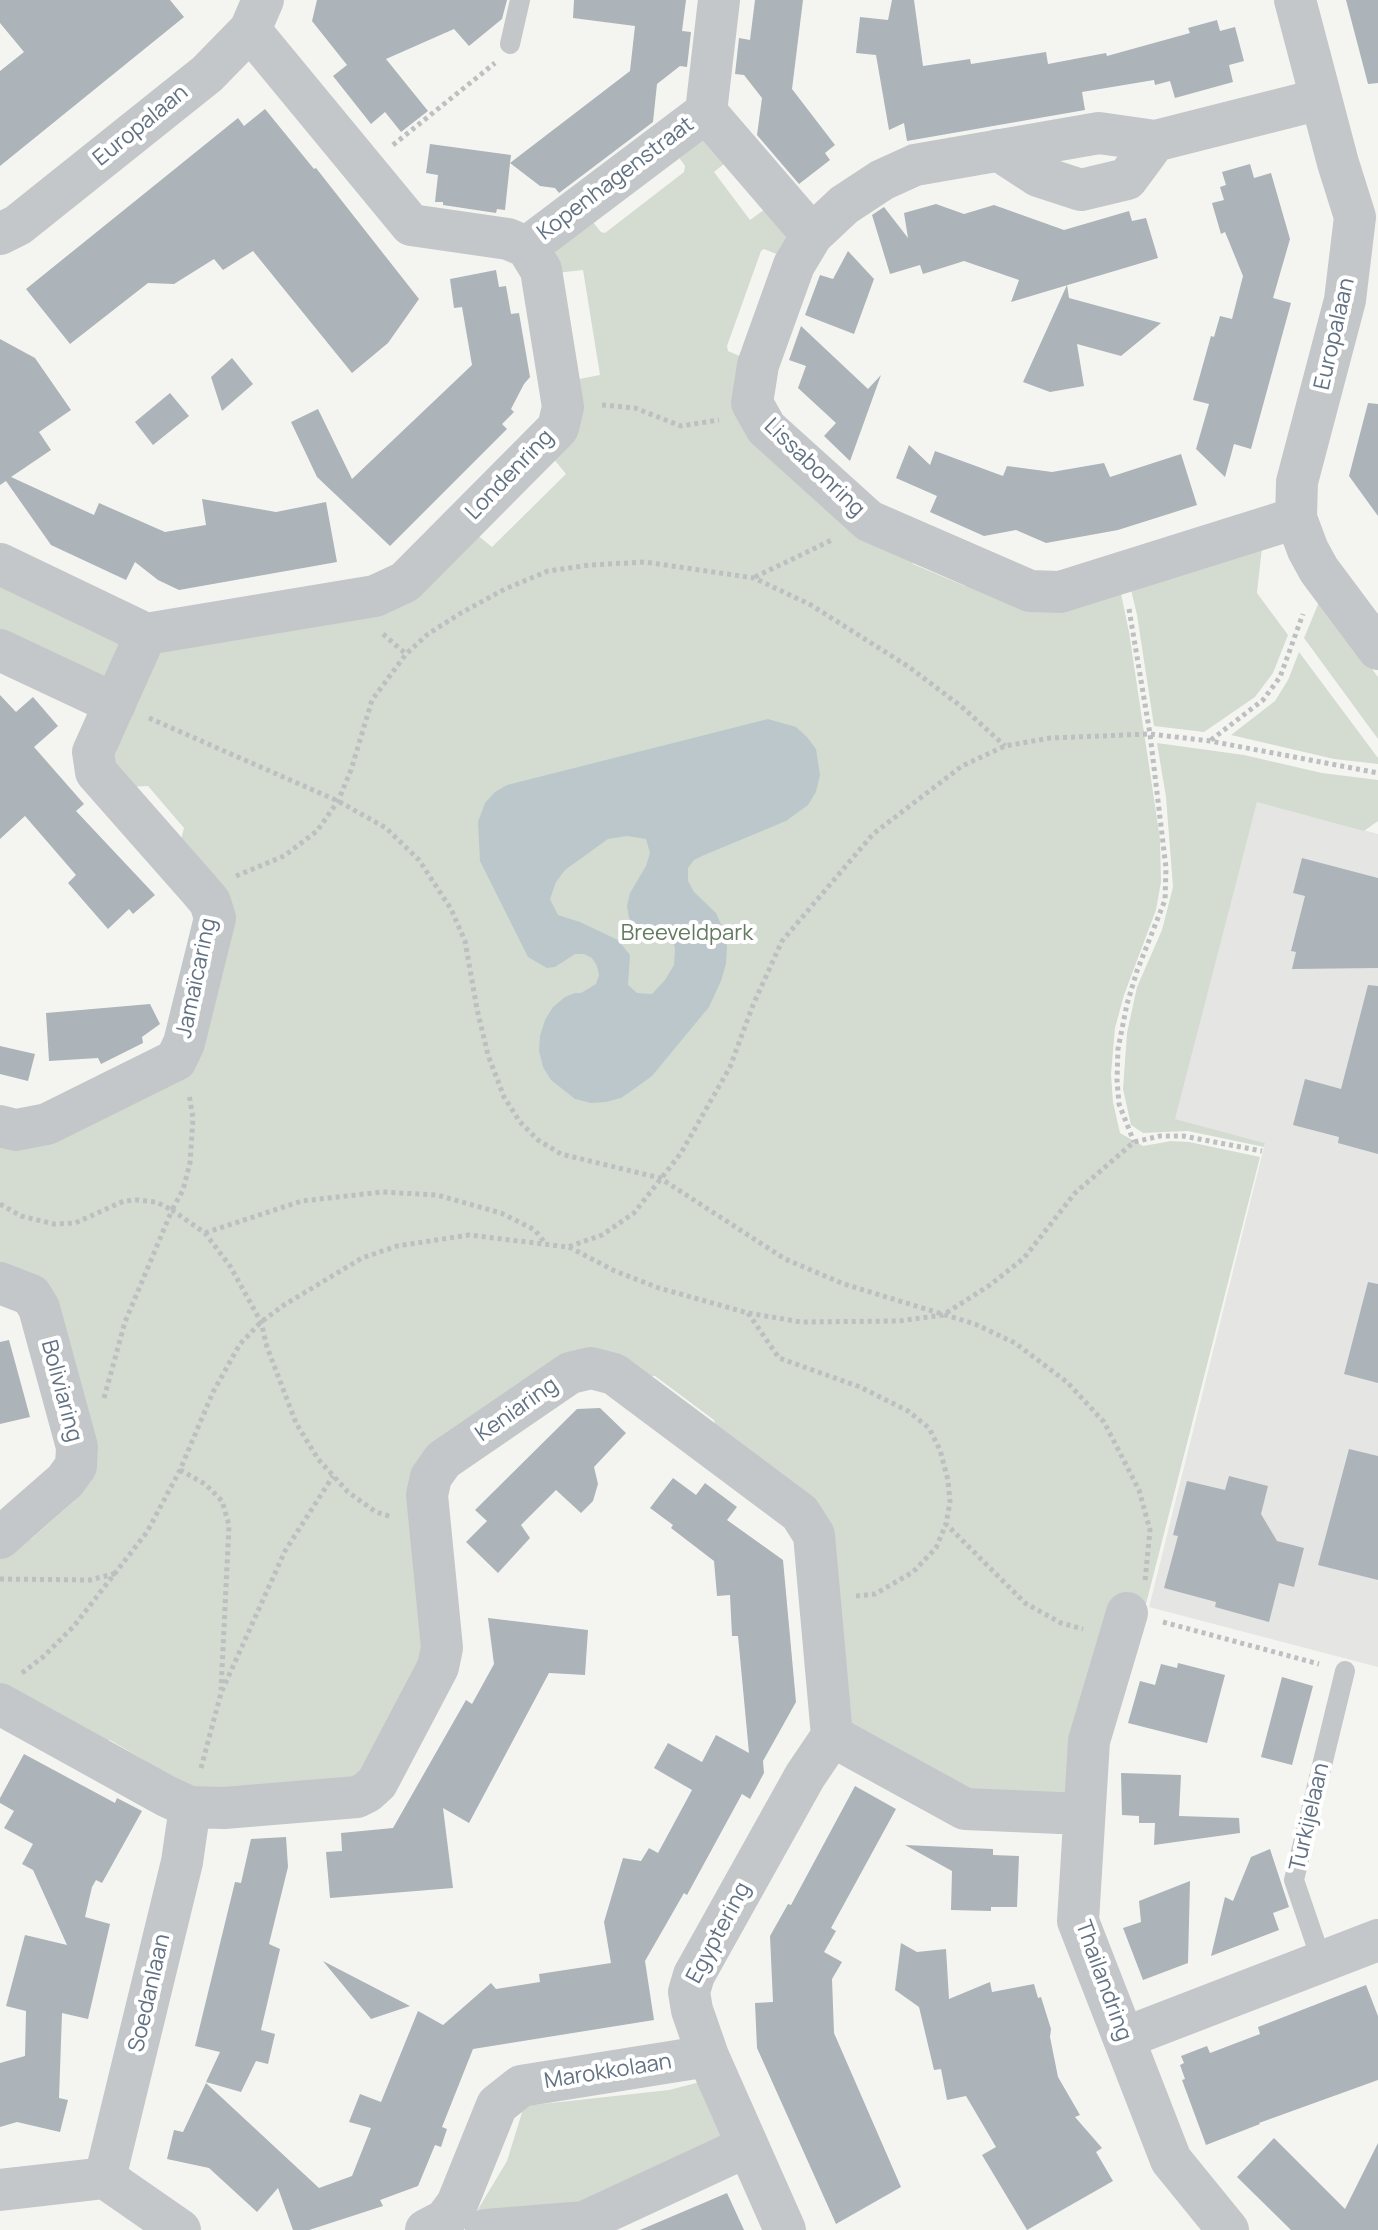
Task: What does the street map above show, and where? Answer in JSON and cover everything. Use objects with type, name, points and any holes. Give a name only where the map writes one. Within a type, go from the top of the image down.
[{"type":"street","name":"Kopenhagenstraat","points":[[527,247],[706,112],[719,0]]},
{"type":"street","name":"Europalaan","points":[[1295,0],[1321,99],[1366,214],[1297,482],[1296,518],[1319,570],[1378,649]]},
{"type":"street","name":"Europalaan","points":[[0,234],[18,225],[207,74],[256,15]]},
{"type":"street","points":[[256,15],[365,168],[411,225],[508,239],[527,247]]},
{"type":"street","name":"Lissabonring","points":[[1296,518],[1060,592],[1030,591],[869,521],[766,428],[752,403],[758,365],[794,265],[812,235],[844,205],[882,180],[915,165],[1099,133],[1155,141],[1321,99]]},
{"type":"street","name":"Kopenhagenstraat","points":[[706,112],[812,235]]},
{"type":"street","name":"Londenring","points":[[146,634],[375,596],[405,582],[558,428],[563,407],[541,270],[527,247]]},
{"type":"street","points":[[0,564],[146,634]]},
{"type":"street","name":"Jamaïcaring","points":[[0,1126],[16,1130],[47,1124],[176,1060],[184,1043],[215,918],[210,902],[96,772],[93,752],[146,634]]},
{"type":"street","points":[[0,650],[115,704]]},
{"type":"street","name":"Boliviaring","points":[[0,1283],[31,1295],[39,1308],[77,1447],[76,1466],[65,1481],[0,1538]]},
{"type":"street","name":"Keniaring","points":[[5,1693],[190,1807],[224,1808],[357,1797],[367,1792],[377,1783],[438,1667],[442,1648],[427,1495],[431,1477],[443,1460],[570,1373],[591,1368],[614,1374],[800,1513],[814,1535],[832,1736]]},
{"type":"street","name":"Thailandring","points":[[1128,1623],[1089,1741],[1078,1921],[1171,2160],[1228,2230]]},
{"type":"street","points":[[832,1736],[965,1809],[1084,1814]]},
{"type":"street","name":"Egyptering","points":[[785,2230],[708,2056],[689,1992],[694,1975],[805,1776],[832,1736]]},
{"type":"street","name":"Soedanlaan","points":[[105,2178],[182,1862],[190,1807]]},
{"type":"street","points":[[1124,2038],[1378,1940]]},
{"type":"street","name":"Marokkolaan","points":[[708,2056],[521,2086],[497,2105],[457,2204],[460,2228],[584,2222],[748,2146]]},
{"type":"street","points":[[0,2190],[105,2178],[180,2230]]},
{"type":"lane","points":[[510,44],[520,0]]},
{"type":"lane","name":"Turkijelaan","points":[[1322,1962],[1294,1880],[1345,1671]]},
{"type":"path","points":[[365,168],[508,53],[510,44]]},
{"type":"path","points":[[563,407],[613,405],[635,408],[681,426],[694,426],[714,423],[752,403]]},
{"type":"path","points":[[754,578],[869,521]]},
{"type":"path","points":[[199,889],[284,856],[317,831],[338,801],[351,770],[372,700],[401,661],[428,634],[505,589],[548,571],[645,562],[754,578],[811,605],[909,667],[962,707],[1005,746]]},
{"type":"path","points":[[1210,741],[1263,700],[1280,677],[1319,570]]},
{"type":"path","points":[[1121,572],[1150,734],[1166,868],[1165,900],[1130,993],[1118,1049],[1119,1104],[1134,1142]]},
{"type":"path","points":[[115,704],[338,801],[386,828],[419,860],[451,909],[465,941],[488,1055],[504,1097],[520,1122],[538,1140],[561,1154],[660,1178],[785,1259],[816,1274],[975,1324],[1015,1343],[1067,1382],[1104,1422],[1124,1456],[1139,1490],[1150,1530],[1146,1576],[1128,1623]]},
{"type":"path","points":[[568,1247],[602,1235],[634,1213],[681,1153],[730,1067],[782,941],[873,834],[962,766],[1005,746],[1050,738],[1150,734],[1210,741],[1378,773]]},
{"type":"path","points":[[72,1424],[102,1403],[125,1322],[183,1190],[190,1163],[193,1118],[188,1087],[176,1060]]},
{"type":"path","points":[[5,1693],[74,1626],[147,1532],[180,1470],[213,1392],[240,1344],[261,1322],[284,1305],[362,1258],[397,1246],[469,1235],[546,1244],[568,1247],[615,1271],[659,1288],[748,1313],[801,1322],[899,1321],[943,1315],[990,1285],[1024,1258],[1075,1193],[1134,1142],[1160,1136],[1183,1136],[1262,1151]]},
{"type":"path","points":[[205,1233],[302,1201],[382,1192],[437,1195],[501,1213],[535,1230],[546,1244]]},
{"type":"path","points":[[0,1204],[21,1216],[54,1224],[75,1223],[124,1201],[156,1202],[205,1233],[230,1266],[261,1322],[267,1347],[296,1423],[318,1459],[348,1492],[376,1512],[431,1528]]},
{"type":"path","points":[[748,1313],[779,1358],[860,1387],[908,1411],[929,1428],[940,1450],[948,1480],[950,1502],[946,1524],[936,1548],[913,1572],[875,1594],[820,1599]]},
{"type":"path","points":[[180,1470],[205,1484],[222,1501],[229,1525],[221,1693]]},
{"type":"path","points":[[190,1807],[221,1693],[285,1551],[333,1476]]},
{"type":"path","points":[[946,1524],[1025,1603],[1061,1623],[1128,1623],[1345,1671]]},
{"type":"path","points":[[0,1579],[90,1580],[118,1572]]},
{"type":"shaded area","points":[[768,719],[796,727],[816,749],[820,775],[816,792],[808,805],[786,821],[694,860],[688,868],[688,881],[694,892],[716,913],[723,929],[727,946],[726,964],[709,1007],[652,1076],[621,1098],[591,1103],[575,1099],[551,1080],[543,1067],[539,1051],[545,1020],[553,1007],[565,997],[581,993],[596,984],[599,975],[592,958],[584,954],[575,954],[555,967],[547,968],[528,957],[480,861],[478,822],[485,803],[507,785]],"holes":[[[627,836],[646,839],[650,853],[630,893],[627,906],[629,918],[634,926],[673,940],[675,949],[674,965],[652,994],[637,993],[628,985],[630,955],[618,940],[558,915],[550,899],[556,882],[565,870],[608,839]]]},
{"type":"shaded area","points":[[1257,801],[1378,834],[1378,1667],[1149,1607],[1265,1143],[1174,1119]]},
{"type":"green space","name":"Breeveldpark","points":[[694,135],[734,156],[714,172],[750,220],[772,204],[788,226],[786,258],[764,249],[761,251],[727,346],[728,351],[749,360],[744,377],[907,550],[913,564],[965,586],[980,581],[1119,584],[1160,839],[1161,882],[1156,910],[1115,1028],[1111,1074],[1120,1133],[1143,1146],[1171,1141],[1189,1142],[1260,1157],[1145,1608],[1068,1797],[966,1799],[853,1734],[823,1536],[719,1439],[714,1420],[655,1376],[635,1378],[621,1367],[440,1451],[434,1647],[371,1775],[210,1799],[110,1740],[94,1743],[0,1691],[0,1551],[17,1536],[31,1539],[74,1501],[87,1458],[0,1274],[0,1138],[191,1067],[231,906],[179,847],[184,828],[148,786],[127,787],[106,759],[159,647],[237,640],[471,530],[492,547],[566,474],[548,452],[574,380],[600,375],[583,270],[556,273],[555,247],[587,215],[605,233],[684,172],[685,166],[672,148]]},
{"type":"green space","points":[[1263,538],[1257,593],[1288,635],[1273,673],[1255,697],[1204,732],[1154,726],[1129,581]]},
{"type":"green space","points":[[0,574],[124,641],[109,686],[0,635]]},
{"type":"green space","points":[[1319,602],[1324,604],[1378,677],[1378,739],[1304,638]]},
{"type":"green space","points":[[1299,652],[1378,758],[1378,764],[1334,759],[1231,735],[1275,701],[1288,680]]},
{"type":"green space","points":[[1157,743],[1244,755],[1322,773],[1378,780],[1378,821],[1364,831],[1257,802],[1175,1119],[1265,1143],[1264,1147],[1188,1131],[1143,1133],[1131,1125],[1123,1089],[1127,1033],[1137,987],[1162,930],[1173,887],[1166,797]]},
{"type":"green space","points":[[704,2081],[731,2141],[562,2213],[468,2226],[507,2161],[524,2106],[669,2090]]},
{"type":"building","points":[[0,0],[170,0],[184,17],[0,166],[0,71],[24,52],[0,23]]},
{"type":"building","points":[[317,0],[507,0],[502,19],[469,46],[454,29],[386,59],[428,111],[401,132],[385,112],[371,124],[333,76],[347,65],[312,21]]},
{"type":"building","points":[[574,0],[686,0],[682,31],[691,32],[687,67],[680,66],[657,84],[653,122],[559,193],[555,188],[540,186],[510,163],[630,71],[635,26],[573,18]]},
{"type":"building","points":[[755,0],[803,0],[792,89],[835,145],[825,153],[830,160],[799,184],[757,135],[762,98],[744,75],[735,74],[739,38],[750,40]]},
{"type":"building","points":[[892,0],[914,0],[923,66],[970,59],[971,64],[1046,52],[1048,64],[1106,53],[1107,56],[1190,33],[1188,28],[1217,20],[1220,31],[1235,27],[1244,61],[1229,65],[1233,82],[1175,98],[1170,81],[1155,85],[1154,80],[1082,92],[1085,110],[907,141],[904,123],[889,130],[876,55],[856,53],[860,17],[888,20]]},
{"type":"building","points":[[1346,0],[1378,0],[1378,83],[1368,84]]},
{"type":"building","points":[[265,109],[316,168],[419,299],[388,343],[352,373],[253,251],[223,270],[214,259],[174,284],[148,283],[70,344],[26,289],[238,118],[244,126]]},
{"type":"building","points":[[430,144],[511,155],[505,210],[497,209],[496,213],[435,202],[438,175],[426,173]]},
{"type":"building","points":[[1250,164],[1254,178],[1271,173],[1290,239],[1273,298],[1291,303],[1251,449],[1234,444],[1225,477],[1196,449],[1209,404],[1193,400],[1211,336],[1214,337],[1220,316],[1232,319],[1243,276],[1225,232],[1221,234],[1212,203],[1224,200],[1220,187],[1226,185],[1222,172]]},
{"type":"building","points":[[936,204],[964,214],[994,205],[1064,230],[1129,211],[1132,221],[1146,218],[1158,258],[1011,302],[1019,280],[964,261],[923,274],[920,265],[890,274],[872,215],[884,207],[908,238],[904,213]]},
{"type":"building","points":[[848,251],[874,279],[854,334],[805,315],[820,275],[833,279]]},
{"type":"building","points":[[496,270],[499,287],[506,286],[511,314],[519,313],[530,377],[511,409],[514,412],[502,424],[507,429],[390,546],[317,477],[291,422],[318,409],[352,479],[472,365],[462,307],[454,308],[450,279]]},
{"type":"building","points":[[1067,285],[1069,298],[1161,323],[1121,356],[1077,344],[1084,386],[1050,392],[1023,382]]},
{"type":"building","points":[[801,326],[868,389],[881,375],[850,461],[824,436],[836,423],[798,388],[806,366],[789,360]]},
{"type":"building","points":[[0,339],[35,358],[71,410],[39,432],[51,450],[11,477],[94,515],[99,503],[165,532],[206,525],[202,499],[276,512],[326,502],[337,562],[179,590],[158,580],[135,562],[126,580],[51,545],[6,481],[0,485]]},
{"type":"building","points":[[232,358],[253,384],[222,411],[211,377]]},
{"type":"building","points":[[170,393],[189,416],[153,445],[135,422]]},
{"type":"building","points":[[1368,403],[1378,404],[1378,516],[1349,476]]},
{"type":"building","points":[[909,445],[930,465],[935,451],[1003,476],[1007,466],[1052,472],[1104,463],[1110,477],[1181,454],[1197,505],[1118,530],[1046,543],[1016,530],[984,536],[930,512],[937,496],[896,478]]},
{"type":"building","points":[[0,695],[16,712],[33,697],[58,726],[34,747],[84,804],[76,811],[155,895],[133,914],[129,909],[108,929],[68,883],[76,875],[25,816],[0,839]]},
{"type":"building","points":[[1302,858],[1378,878],[1378,968],[1292,969],[1296,952],[1291,951],[1305,896],[1293,893]]},
{"type":"building","points":[[1368,985],[1378,986],[1378,1154],[1338,1143],[1339,1137],[1293,1125],[1305,1079],[1341,1089]]},
{"type":"building","points":[[150,1004],[160,1024],[142,1037],[143,1043],[101,1064],[98,1058],[49,1061],[46,1013]]},
{"type":"building","points":[[0,1046],[35,1054],[28,1081],[0,1074]]},
{"type":"building","points":[[1368,1282],[1378,1284],[1378,1383],[1344,1374]]},
{"type":"building","points":[[9,1340],[30,1417],[0,1424],[0,1342]]},
{"type":"building","points":[[600,1408],[626,1433],[594,1467],[598,1484],[593,1501],[581,1513],[556,1490],[521,1525],[530,1538],[498,1573],[466,1542],[487,1521],[475,1510],[577,1409]]},
{"type":"building","points":[[1349,1449],[1378,1456],[1378,1580],[1318,1565]]},
{"type":"building","points":[[1229,1476],[1268,1486],[1261,1514],[1277,1541],[1304,1548],[1294,1587],[1279,1583],[1269,1622],[1215,1607],[1216,1602],[1164,1588],[1178,1536],[1173,1535],[1187,1481],[1225,1490]]},
{"type":"building","points":[[673,1478],[696,1495],[705,1483],[737,1507],[727,1520],[783,1560],[796,1702],[763,1761],[764,1773],[750,1799],[742,1794],[687,1895],[684,1893],[645,1961],[654,2020],[473,2049],[442,2127],[447,2129],[441,2147],[435,2145],[418,2186],[380,2200],[383,2206],[309,2230],[293,2230],[278,2188],[257,2212],[209,2168],[167,2159],[174,2130],[183,2132],[206,2083],[319,2188],[352,2176],[371,2128],[349,2122],[360,2094],[381,2102],[418,2011],[443,2025],[491,1983],[496,1989],[540,1982],[539,1974],[611,1963],[604,1922],[623,1858],[641,1861],[649,1848],[658,1853],[692,1790],[654,1768],[668,1743],[702,1762],[716,1735],[749,1753],[738,1636],[732,1636],[730,1595],[717,1596],[714,1561],[650,1508]]},
{"type":"building","points":[[488,1618],[588,1630],[585,1675],[549,1673],[469,1823],[443,1808],[453,1888],[330,1898],[326,1852],[342,1851],[341,1833],[393,1828],[466,1700],[472,1704],[494,1664]]},
{"type":"building","points":[[1178,1663],[1225,1675],[1207,1743],[1128,1723],[1140,1681],[1155,1685],[1161,1664],[1177,1668]]},
{"type":"building","points":[[1282,1677],[1313,1686],[1292,1765],[1261,1757]]},
{"type":"building","points":[[24,1754],[115,1803],[117,1798],[142,1811],[102,1883],[96,1880],[92,1887],[85,1917],[110,1924],[88,2019],[62,2013],[59,2098],[68,2100],[60,2132],[17,2122],[0,2127],[0,2063],[25,2056],[26,2011],[6,2006],[25,1935],[67,1945],[33,1870],[22,1864],[33,1844],[4,1828],[14,1811],[0,1803],[0,1798]]},
{"type":"building","points":[[1121,1773],[1181,1775],[1179,1816],[1239,1818],[1240,1833],[1154,1845],[1155,1823],[1139,1823],[1139,1816],[1122,1815]]},
{"type":"building","points":[[855,1786],[896,1809],[831,1928],[836,1931],[824,1952],[842,1962],[832,1979],[834,2033],[901,2187],[836,2224],[757,2048],[755,2003],[773,2002],[770,1936],[788,1904],[791,1905]]},
{"type":"building","points":[[286,1837],[288,1867],[269,1944],[280,1949],[261,2030],[275,2034],[268,2064],[256,2061],[241,2092],[206,2082],[220,2052],[195,2046],[235,1882],[241,1883],[251,1839]]},
{"type":"building","points":[[905,1845],[993,1849],[993,1855],[1019,1856],[1017,1907],[991,1907],[991,1911],[951,1910],[952,1871]]},
{"type":"building","points":[[1270,1849],[1289,1907],[1273,1913],[1279,1930],[1211,1956],[1225,1897],[1233,1901],[1251,1857]]},
{"type":"building","points":[[1190,1881],[1188,1963],[1143,1980],[1123,1928],[1141,1922],[1139,1901]]},
{"type":"building","points":[[901,1943],[917,1952],[946,1949],[949,1999],[990,1982],[992,1992],[1034,1984],[1051,2029],[1058,2077],[1080,2115],[1075,2117],[1102,2148],[1096,2152],[1113,2181],[1027,2230],[982,2155],[996,2147],[966,2096],[947,2100],[941,2069],[934,2070],[919,2007],[895,1990]]},
{"type":"building","points":[[323,1961],[410,2006],[371,2019]]},
{"type":"building","points":[[1366,1985],[1378,2016],[1378,2080],[1206,2145],[1182,2080],[1185,2079],[1180,2065],[1184,2063],[1181,2056],[1207,2046],[1210,2053],[1260,2034],[1258,2027]]},
{"type":"building","points":[[1274,2138],[1345,2209],[1378,2143],[1378,2230],[1291,2230],[1237,2177]]},
{"type":"building","points":[[727,2193],[744,2230],[640,2230]]}]
